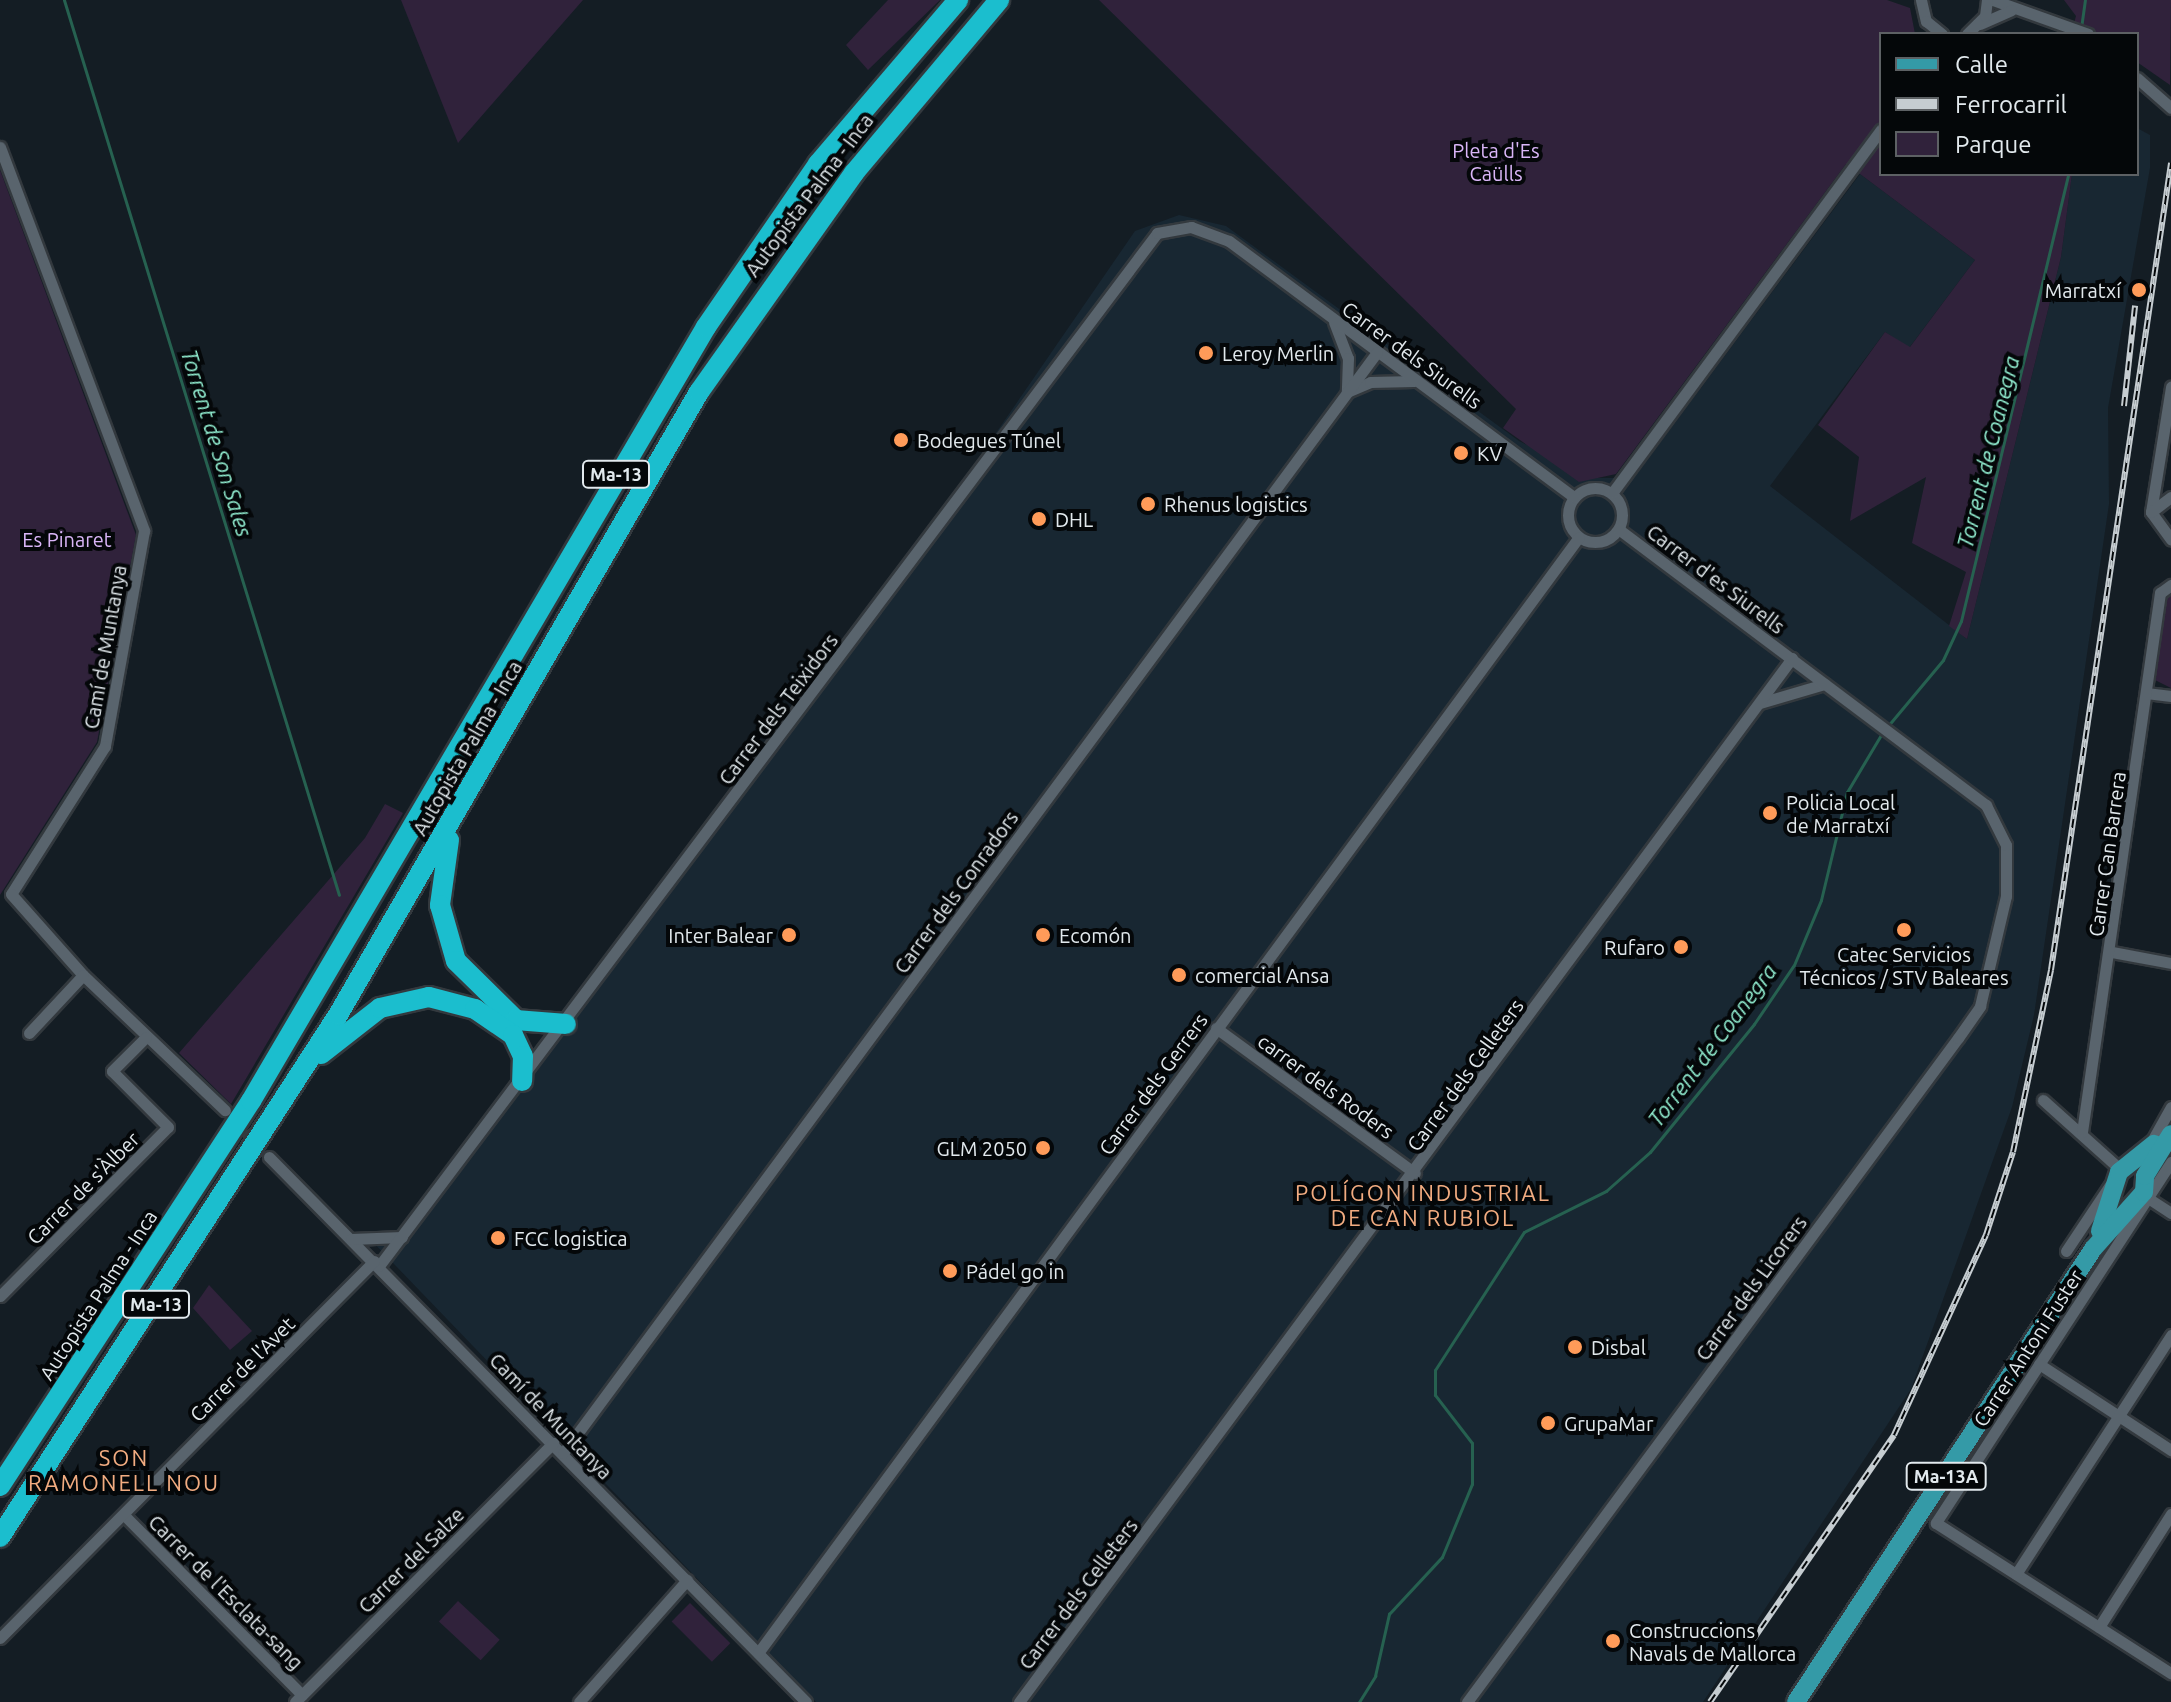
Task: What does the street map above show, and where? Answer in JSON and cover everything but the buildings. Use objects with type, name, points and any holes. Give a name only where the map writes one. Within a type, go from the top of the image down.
[{"type":"highway","name":"Autopista Palma - Inca","points":[[0,1486],[273,1066],[706,327],[818,164],[958,0]]},
{"type":"highway","name":"Autopista Palma - Inca","points":[[0,1537],[306,1067],[453,820],[707,380],[854,173],[999,0]]},
{"type":"highway","points":[[453,820],[440,905],[456,961],[516,1020],[566,1024]]},
{"type":"highway","points":[[306,1067],[380,1008],[429,997],[475,1009],[513,1035],[523,1056],[522,1081]]},
{"type":"main road","name":"Ma-13A","points":[[1796,1702],[2093,1249],[2129,1173],[2171,1127]]},
{"type":"main road","name":"Ma-13A","points":[[2129,1173],[2171,1134]]},
{"type":"main road","name":"Ma-13A","points":[[2093,1249],[2143,1198],[2144,1192],[2129,1173]]},
{"type":"street","points":[[1911,0],[1940,32]]},
{"type":"street","points":[[1980,24],[1987,0]]},
{"type":"street","points":[[1993,0],[2011,10],[2074,24],[2085,32]]},
{"type":"street","points":[[1923,10],[1924,32]]},
{"type":"street","points":[[1970,32],[2011,10]]},
{"type":"street","points":[[2139,80],[2171,108]]},
{"type":"street","points":[[1612,493],[1879,133]]},
{"type":"street","name":"Camí de Muntanya","points":[[0,147],[144,531],[105,746],[5,894],[146,1037],[225,1110]]},
{"type":"street","name":"Carrer dels Teixidors","points":[[376,1263],[402,1237],[566,1024],[1144,246],[1174,227],[1210,230],[1229,241]]},
{"type":"street","name":"Carrer dels Siurells","points":[[1229,241],[1574,497]]},
{"type":"street","points":[[1332,318],[1348,358],[1347,392],[1370,382],[1416,381]]},
{"type":"street","name":"Carrer dels Conradors","points":[[563,1453],[1377,352]]},
{"type":"street","points":[[2171,387],[2151,512],[2171,540]]},
{"type":"street","points":[[1596,487],[1612,493],[1623,514],[1619,529],[1605,541],[1579,537],[1568,522],[1574,497],[1596,487]]},
{"type":"street","points":[[2151,512],[2171,497]]},
{"type":"street","name":"Carrer d'es Siurells","points":[[1619,529],[1824,684],[1895,733],[1986,805],[2000,827],[2009,871]]},
{"type":"street","name":"Carrer dels Gerrers","points":[[758,1653],[1579,537]]},
{"type":"street","name":"Carrer Can Barrera","points":[[2082,1132],[2112,952],[2160,593],[2171,585]]},
{"type":"street","name":"Carrer dels Celleters","points":[[1019,1702],[1415,1173],[1792,658]]},
{"type":"street","points":[[1759,703],[1824,684]]},
{"type":"street","points":[[2146,693],[2171,696]]},
{"type":"street","name":"Carrer dels Licorers","points":[[1467,1702],[1980,1006],[2009,871]]},
{"type":"street","points":[[2112,952],[2171,963]]},
{"type":"street","points":[[29,1033],[83,975]]},
{"type":"street","name":"carrer dels Roders","points":[[1216,1028],[1415,1173]]},
{"type":"street","name":"Carrer de s'Àlber","points":[[0,1296],[168,1127],[112,1071],[146,1037]]},
{"type":"street","points":[[2043,1100],[2129,1173]]},
{"type":"street","points":[[2066,1251],[2129,1173],[2171,1107]]},
{"type":"street","name":"Camí de Muntanya","points":[[269,1157],[806,1702]]},
{"type":"street","name":"Carrer Antoni Fuster","points":[[2171,1162],[2143,1198],[1936,1523],[2171,1673]]},
{"type":"street","points":[[2143,1198],[2171,1213]]},
{"type":"street","points":[[351,1239],[402,1237]]},
{"type":"street","name":"Carrer de l'Avet","points":[[0,1638],[376,1263]]},
{"type":"street","points":[[2016,1574],[2171,1335]]},
{"type":"street","points":[[2039,1364],[2171,1450]]},
{"type":"street","name":"Carrer del Salze","points":[[299,1698],[553,1443]]},
{"type":"street","points":[[2099,1627],[2171,1514]]},
{"type":"street","name":"Carrer de l'Esclata-sang","points":[[124,1515],[299,1698]]},
{"type":"street","points":[[579,1702],[687,1580]]},
{"type":"shaded area","points":[[2139,129],[2150,135],[2150,168],[2108,408],[2109,504],[2034,1015],[2012,1107],[1911,1389],[1703,1702],[816,1702],[367,1236],[400,1229],[874,610],[1135,231],[1179,215],[1226,226],[1519,441],[1595,478],[1634,478],[1860,174],[1975,260],[1909,348],[1885,332],[1770,486],[1967,639],[2061,257],[2072,176],[2139,176]]},
{"type":"green space","points":[[401,0],[583,0],[458,143]]},
{"type":"green space","points":[[888,0],[940,0],[868,70],[846,45]]},
{"type":"green space","name":"Pleta d'Es Caülls","points":[[1099,0],[1887,0],[1910,8],[1915,32],[1879,32],[1879,176],[2072,176],[2061,257],[1967,639],[1949,626],[1966,572],[1912,543],[1926,477],[1850,521],[1859,457],[1818,425],[1885,332],[1910,347],[1975,260],[1846,164],[1616,474],[1579,482],[1503,428],[1516,409]]},
{"type":"green space","points":[[2064,0],[2171,0],[2170,85],[2139,63],[2139,32],[2072,32],[2076,16]]},
{"type":"green space","name":"Es Pinaret","points":[[0,170],[136,535],[97,742],[0,895]]},
{"type":"green space","points":[[2160,593],[2171,594],[2171,688],[2149,677]]},
{"type":"green space","points":[[385,804],[403,813],[231,1104],[179,1053],[365,838]]},
{"type":"green space","points":[[209,1285],[252,1331],[230,1350],[193,1308]]},
{"type":"green space","points":[[458,1601],[500,1640],[481,1660],[439,1621]]},
{"type":"green space","points":[[690,1603],[730,1643],[712,1662],[672,1621]]},
{"type":"waterway","name":"Torrent de Son Sales","points":[[64,0],[339,895]]},
{"type":"waterway","name":"Torrent de Coanegra","points":[[2081,28],[2085,0]]},
{"type":"waterway","name":"Torrent de Coanegra","points":[[1887,727],[1943,660],[1961,621],[2068,176]]},
{"type":"waterway","name":"Torrent de Coanegra","points":[[1359,1702],[1375,1676],[1389,1614],[1442,1557],[1472,1484],[1472,1443],[1435,1395],[1435,1370],[1524,1232],[1606,1191],[1650,1152],[1754,1024],[1794,965],[1821,900],[1847,792],[1882,733]]},
{"type":"tunnel","points":[[234,1119],[269,1157]]},
{"type":"railway","points":[[1710,1702],[1894,1435],[1986,1235],[2013,1152],[2051,970],[2171,163]]},
{"type":"railway","points":[[2124,406],[2135,306]]},
{"type":"place","name":"Marratxí","points":[[2139,290]]},
{"type":"place","name":"Leroy Merlin","points":[[1206,353]]},
{"type":"place","name":"Bodegues Túnel","points":[[901,440]]},
{"type":"place","name":"KV","points":[[1461,453]]},
{"type":"place","name":"Rhenus logistics","points":[[1148,504]]},
{"type":"place","name":"DHL","points":[[1039,519]]},
{"type":"place","name":"Policia Local de Marratxí","points":[[1770,813]]},
{"type":"place","name":"Catec Servicios Técnicos / STV Baleares","points":[[1904,930]]},
{"type":"place","name":"Inter Balear","points":[[789,935]]},
{"type":"place","name":"Ecomón","points":[[1043,935]]},
{"type":"place","name":"Rufaro","points":[[1681,947]]},
{"type":"place","name":"comercial Ansa","points":[[1179,975]]},
{"type":"place","name":"GLM 2050","points":[[1043,1148]]},
{"type":"place","name":"FCC logistica","points":[[498,1238]]},
{"type":"place","name":"Pádel go in","points":[[950,1271]]},
{"type":"place","name":"Disbal","points":[[1575,1347]]},
{"type":"place","name":"GrupaMar","points":[[1548,1423]]},
{"type":"place","name":"Construccions Navals de Mallorca","points":[[1613,1641]]},
{"type":"district","name":"POLÍGON INDUSTRIAL DE CAN RUBIOL","points":[[1423,1204]]},
{"type":"district","name":"SON RAMONELL NOU","points":[[124,1470]]}]
